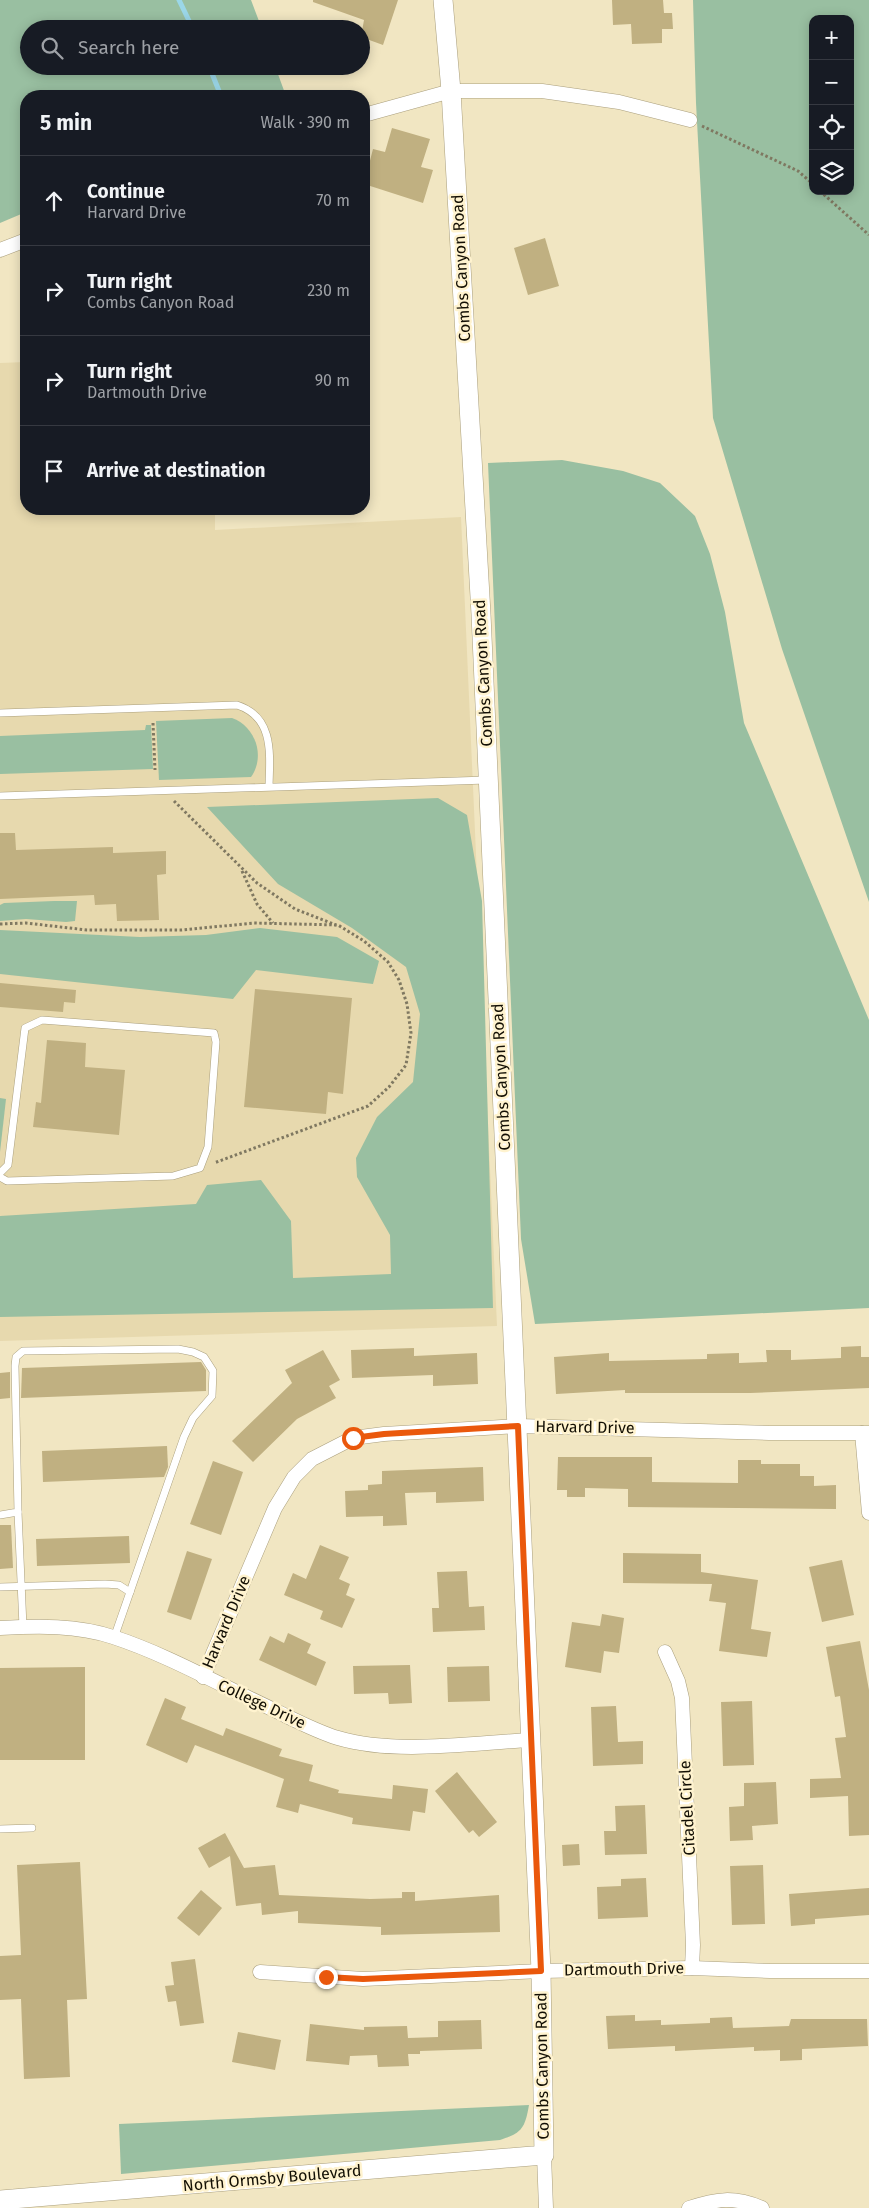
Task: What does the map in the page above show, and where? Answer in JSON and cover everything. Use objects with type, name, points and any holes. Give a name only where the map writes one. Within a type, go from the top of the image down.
[{"type":"street","name":"Combs Canyon Road","points":[[443,0],[451,91],[488,780],[541,1971],[544,2155]]},
{"type":"street","points":[[370,114],[451,91],[542,91],[619,102],[690,120]]},
{"type":"street","points":[[0,250],[20,242]]},
{"type":"street","name":"Harvard Drive","points":[[203,1676],[275,1508],[294,1477],[312,1459],[353,1438],[384,1434],[518,1426],[769,1433],[866,1433]]},
{"type":"street","points":[[866,1433],[869,1512]]},
{"type":"street","name":"College Drive","points":[[0,1628],[70,1628],[114,1638],[160,1656],[300,1722],[337,1737],[365,1744],[408,1746],[531,1740]]},
{"type":"street","name":"Citadel Circle","points":[[665,1652],[678,1681],[682,1698],[693,1935],[692,1968]]},
{"type":"street","name":"Dartmouth Drive","points":[[260,1972],[363,1979],[541,1971],[692,1968],[770,1971],[869,1971]]},
{"type":"street","points":[[544,2155],[546,2208]]},
{"type":"street","name":"North Ormsby Boulevard","points":[[0,2200],[544,2155]]},
{"type":"street","points":[[689,2208],[715,2200],[742,2201],[762,2208]]},
{"type":"lane","points":[[0,713],[237,705],[257,716],[264,727],[268,739],[269,786]]},
{"type":"lane","points":[[0,796],[488,780]]},
{"type":"lane","points":[[0,1172],[8,1165],[25,1028],[42,1020],[214,1033],[216,1042],[208,1146],[200,1168],[173,1176],[6,1181],[0,1177]]},
{"type":"lane","points":[[23,1627],[18,1512],[16,1357],[23,1351],[178,1349],[193,1352],[204,1358],[213,1371],[212,1396],[193,1418],[184,1437],[114,1638]]},
{"type":"lane","points":[[0,1515],[18,1512]]},
{"type":"lane","points":[[0,1587],[105,1584],[119,1586],[130,1592]]},
{"type":"lane","points":[[0,1829],[32,1828]]},
{"type":"path","points":[[690,120],[798,171],[809,181]]},
{"type":"path","points":[[824,195],[869,235]]},
{"type":"path","points":[[153,723],[155,770]]},
{"type":"path","points":[[164,790],[256,883],[295,909],[338,925],[364,941],[388,962],[399,980],[407,1004],[410,1033],[406,1065],[389,1087],[368,1106],[300,1133],[200,1168]]},
{"type":"path","points":[[241,868],[257,904],[273,924]]},
{"type":"path","points":[[0,924],[26,923],[87,930],[182,930],[254,923],[338,925]]},
{"type":"shaded area","points":[[20,362],[20,515],[215,515],[215,530],[461,517],[497,1326],[0,1341],[0,363]]},
{"type":"green space","points":[[0,0],[251,0],[259,20],[20,20],[20,75],[278,75],[284,90],[20,90],[20,215],[0,223]]},
{"type":"green space","points":[[693,0],[869,0],[869,902],[782,649],[713,418],[696,103]]},
{"type":"green space","points":[[562,460],[623,471],[660,483],[695,516],[710,554],[725,612],[744,723],[869,1020],[869,1308],[535,1324],[521,1239],[488,463]]},
{"type":"green space","points":[[232,718],[247,728],[256,743],[258,760],[251,777],[159,780],[156,721]]},
{"type":"green space","points":[[146,725],[151,725],[153,769],[0,774],[0,736],[145,730]]},
{"type":"green space","points":[[438,798],[467,815],[482,901],[493,1308],[0,1317],[0,1216],[196,1204],[207,1185],[261,1180],[291,1221],[293,1278],[391,1274],[390,1235],[357,1177],[356,1158],[377,1117],[413,1082],[420,1014],[406,967],[352,928],[278,884],[207,807]]},
{"type":"green space","points":[[77,901],[75,921],[26,919],[0,921],[0,905],[4,903]]},
{"type":"green space","points":[[260,928],[337,937],[379,961],[373,984],[256,970],[233,999],[0,974],[0,930],[140,937],[206,935]]},
{"type":"green space","points":[[0,1098],[6,1099],[0,1152]]},
{"type":"green space","points":[[529,2105],[524,2124],[518,2132],[500,2140],[121,2174],[119,2124]]},
{"type":"building","points":[[313,0],[398,0],[383,45],[370,40],[370,20],[364,20],[313,2]]},
{"type":"building","points":[[612,0],[663,0],[664,13],[672,13],[673,29],[662,29],[662,43],[632,44],[631,24],[613,25]]},
{"type":"building","points":[[392,128],[430,139],[421,167],[433,170],[423,203],[370,186],[370,161],[373,149],[385,152]]},
{"type":"building","points":[[545,238],[559,286],[528,295],[514,248]]},
{"type":"building","points":[[0,833],[15,833],[16,850],[113,847],[113,853],[166,851],[166,874],[157,875],[159,920],[117,921],[116,904],[95,905],[94,895],[0,899]]},
{"type":"building","points":[[0,983],[76,990],[75,1003],[64,1002],[63,1012],[0,1007]]},
{"type":"building","points":[[255,989],[352,998],[343,1094],[328,1092],[326,1114],[244,1107]]},
{"type":"building","points":[[47,1040],[86,1043],[85,1067],[125,1070],[119,1135],[33,1127],[36,1102],[41,1103]]},
{"type":"building","points":[[861,1346],[861,1357],[869,1357],[869,1388],[750,1393],[625,1393],[625,1390],[556,1394],[554,1357],[609,1353],[609,1361],[707,1359],[707,1354],[739,1353],[739,1363],[767,1362],[766,1350],[791,1350],[791,1360],[841,1358],[841,1347]]},
{"type":"building","points":[[414,1348],[414,1356],[477,1353],[478,1384],[433,1386],[433,1375],[352,1378],[351,1350]]},
{"type":"building","points":[[323,1350],[340,1380],[329,1386],[336,1398],[297,1419],[253,1462],[232,1441],[292,1383],[285,1370]]},
{"type":"building","points":[[201,1362],[206,1370],[206,1391],[21,1398],[22,1368]]},
{"type":"building","points":[[10,1372],[10,1398],[0,1399],[0,1373]]},
{"type":"building","points":[[167,1446],[168,1467],[164,1477],[43,1482],[42,1451]]},
{"type":"building","points":[[558,1457],[652,1457],[652,1482],[738,1483],[738,1460],[761,1460],[761,1464],[800,1464],[800,1476],[814,1476],[814,1486],[836,1485],[836,1509],[628,1507],[628,1489],[585,1488],[585,1497],[567,1497],[567,1490],[557,1490]]},
{"type":"building","points":[[213,1461],[243,1472],[221,1535],[190,1524]]},
{"type":"building","points":[[483,1467],[484,1501],[436,1503],[436,1492],[405,1493],[407,1525],[383,1526],[383,1516],[346,1517],[345,1491],[368,1490],[368,1485],[382,1484],[382,1471]]},
{"type":"building","points":[[0,1525],[11,1525],[13,1568],[0,1569]]},
{"type":"building","points":[[129,1536],[130,1563],[37,1566],[36,1539]]},
{"type":"building","points":[[320,1545],[349,1557],[339,1579],[350,1584],[346,1595],[355,1599],[342,1628],[320,1619],[323,1611],[284,1595],[293,1573],[306,1579]]},
{"type":"building","points":[[187,1551],[212,1559],[191,1620],[167,1612]]},
{"type":"building","points":[[623,1553],[701,1554],[701,1572],[758,1580],[751,1629],[771,1632],[767,1657],[719,1651],[726,1603],[709,1601],[712,1584],[623,1583]]},
{"type":"building","points":[[842,1560],[854,1615],[822,1622],[809,1567]]},
{"type":"building","points":[[467,1571],[469,1607],[484,1606],[485,1630],[433,1632],[432,1608],[439,1608],[437,1572]]},
{"type":"building","points":[[602,1614],[624,1618],[619,1653],[604,1651],[601,1673],[565,1667],[572,1622],[600,1626]]},
{"type":"building","points":[[288,1633],[311,1644],[307,1653],[326,1662],[316,1686],[259,1660],[270,1636],[284,1643]]},
{"type":"building","points":[[860,1641],[869,1690],[869,1835],[849,1836],[848,1796],[810,1798],[810,1779],[841,1778],[835,1738],[846,1737],[840,1696],[835,1697],[826,1647]]},
{"type":"building","points":[[410,1665],[412,1703],[389,1704],[388,1693],[354,1694],[353,1666]]},
{"type":"building","points":[[489,1666],[490,1701],[448,1702],[447,1667]]},
{"type":"building","points":[[85,1667],[85,1760],[0,1760],[0,1668]]},
{"type":"building","points":[[165,1698],[186,1707],[181,1719],[223,1736],[226,1728],[282,1749],[279,1756],[313,1765],[309,1781],[339,1790],[338,1793],[392,1799],[393,1785],[428,1789],[425,1813],[413,1811],[410,1831],[352,1824],[353,1818],[300,1804],[298,1813],[276,1807],[284,1779],[195,1745],[187,1763],[146,1745]]},
{"type":"building","points":[[752,1701],[754,1765],[723,1766],[721,1702]]},
{"type":"building","points":[[616,1706],[618,1742],[643,1741],[643,1764],[593,1766],[591,1707]]},
{"type":"building","points":[[457,1772],[497,1822],[479,1837],[473,1830],[469,1833],[435,1791]]},
{"type":"building","points":[[776,1782],[778,1824],[752,1826],[753,1840],[730,1841],[729,1807],[744,1806],[744,1783]]},
{"type":"building","points":[[645,1805],[647,1854],[605,1855],[604,1831],[616,1831],[615,1806]]},
{"type":"building","points":[[225,1833],[244,1868],[275,1865],[279,1895],[370,1899],[402,1898],[402,1892],[415,1892],[415,1901],[499,1895],[500,1932],[381,1935],[381,1927],[298,1923],[298,1911],[262,1915],[261,1903],[236,1906],[230,1856],[209,1868],[198,1848]]},
{"type":"building","points":[[579,1844],[580,1865],[563,1866],[562,1845]]},
{"type":"building","points":[[80,1862],[87,1999],[67,2000],[70,2077],[24,2079],[21,1999],[0,2000],[0,1956],[21,1955],[17,1865]]},
{"type":"building","points":[[763,1865],[765,1924],[732,1925],[730,1866]]},
{"type":"building","points":[[646,1878],[648,1917],[598,1919],[597,1887],[621,1886],[621,1879]]},
{"type":"building","points":[[869,1888],[869,1915],[815,1919],[815,1924],[791,1926],[789,1894]]},
{"type":"building","points":[[201,1890],[222,1908],[199,1936],[177,1918]]},
{"type":"building","points":[[195,1959],[204,2023],[180,2026],[176,2001],[168,2002],[165,1986],[174,1985],[171,1962]]},
{"type":"building","points":[[635,2015],[635,2021],[661,2020],[661,2025],[710,2023],[710,2018],[732,2017],[733,2028],[789,2026],[791,2019],[867,2019],[868,2046],[802,2049],[802,2060],[780,2061],[780,2050],[754,2051],[754,2047],[675,2051],[675,2046],[608,2049],[606,2016]]},
{"type":"building","points":[[481,2020],[482,2049],[420,2051],[420,2054],[408,2054],[409,2066],[378,2067],[377,2055],[350,2056],[349,2065],[306,2061],[310,2024],[364,2030],[364,2027],[407,2026],[408,2038],[438,2037],[438,2021]]},
{"type":"building","points":[[238,2032],[281,2040],[275,2070],[232,2062]]},
{"type":"waterway","points":[[179,0],[189,20]]},
{"type":"waterway","points":[[213,75],[219,90]]},
{"type":"route","points":[[326,1977],[363,1979],[541,1971],[518,1426],[384,1434],[353,1438]]}]
